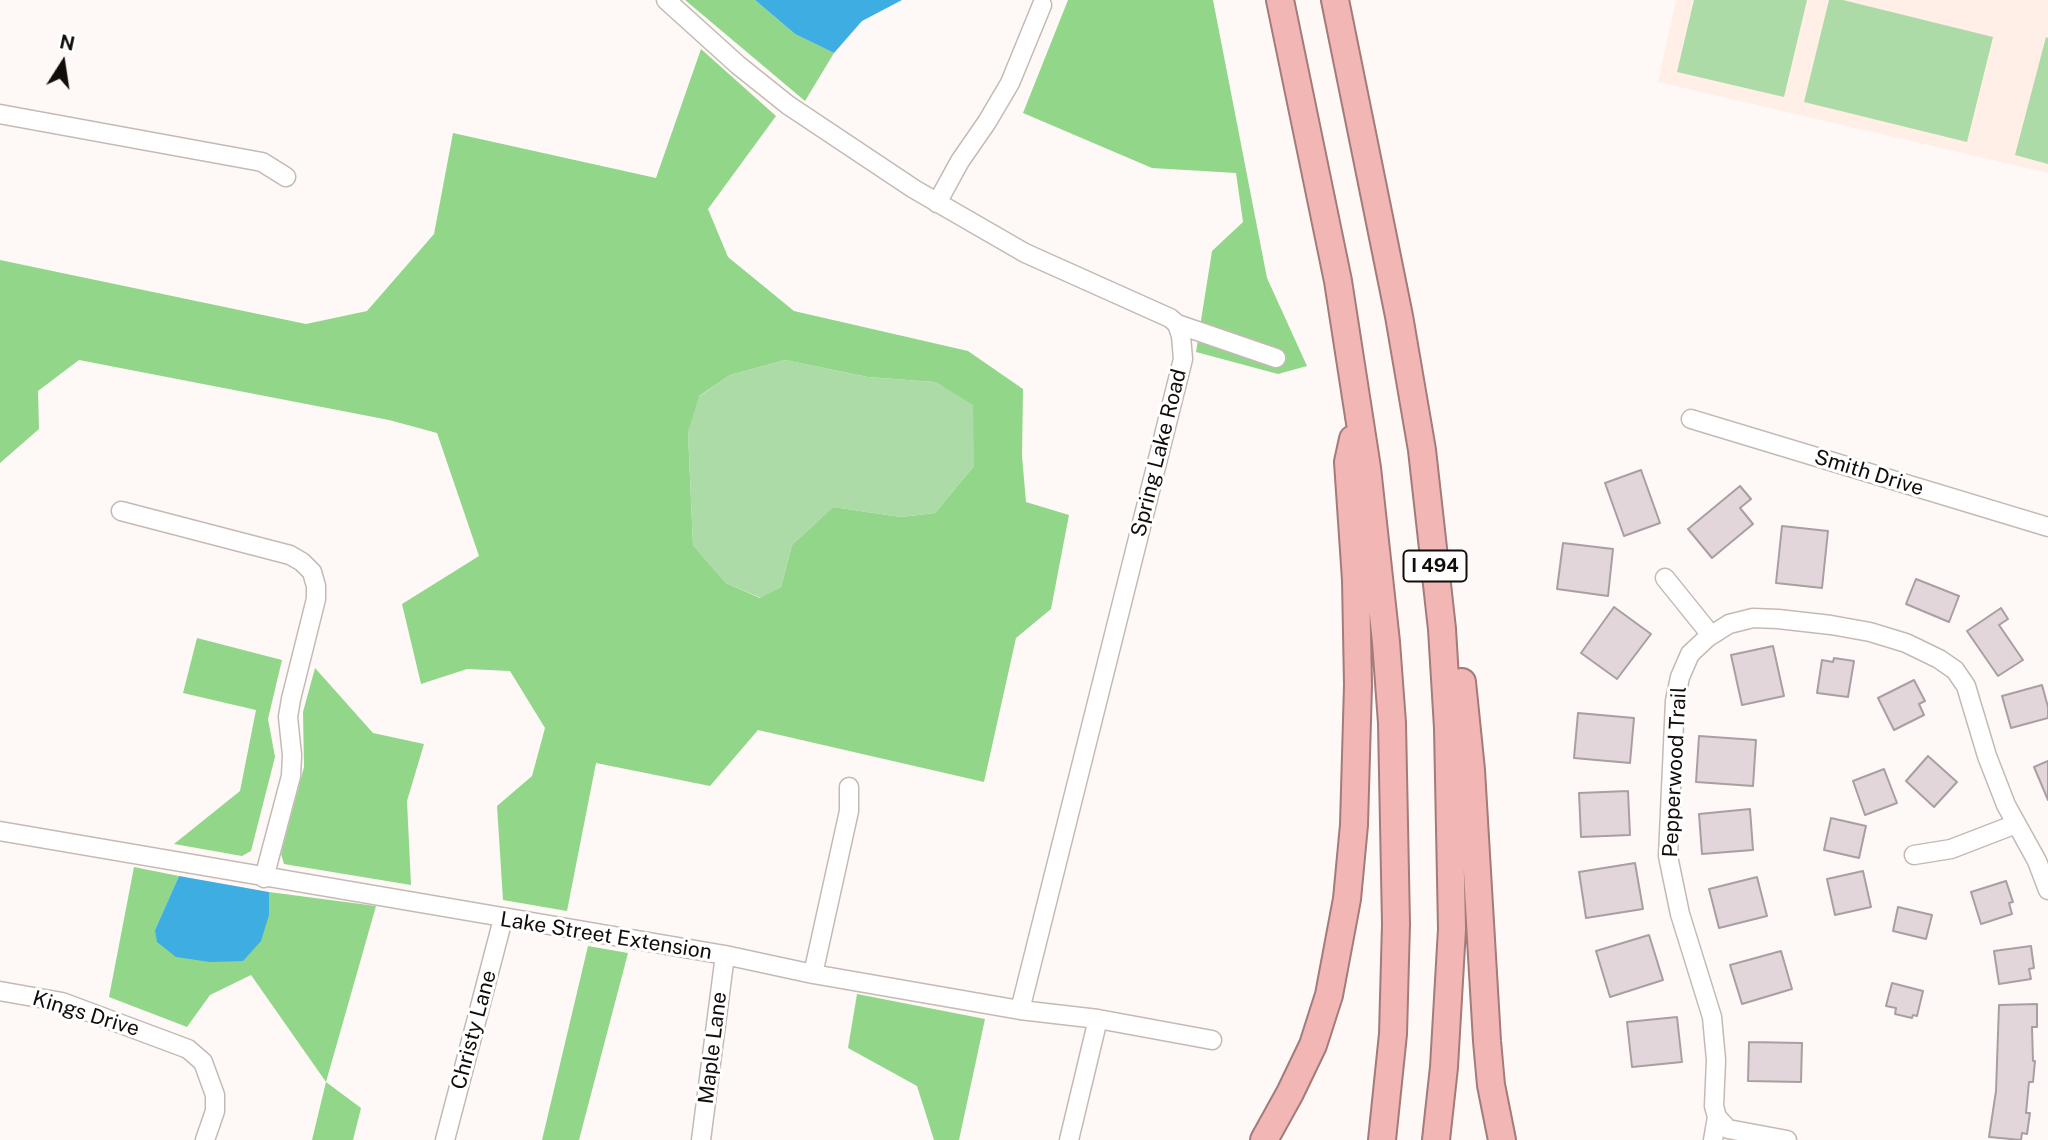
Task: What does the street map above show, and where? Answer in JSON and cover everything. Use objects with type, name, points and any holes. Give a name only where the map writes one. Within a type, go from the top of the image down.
[{"type":"highway","name":"I 494","points":[[1280,0],[1338,282],[1374,521],[1392,723],[1396,868],[1395,993],[1382,1140]]},
{"type":"highway","name":"I 494","points":[[1335,0],[1399,316],[1422,450],[1445,671],[1452,881],[1446,1028],[1436,1140]]},
{"type":"highway","points":[[1264,1140],[1313,1045],[1329,995],[1347,899],[1353,824],[1358,685],[1356,580],[1348,462],[1358,413]]},
{"type":"highway","points":[[1431,522],[1455,628],[1464,698],[1472,783],[1487,1041],[1491,1085],[1502,1140]]},
{"type":"street","points":[[666,0],[738,65],[788,105],[937,203],[1025,253],[1125,296],[1177,324],[1276,358]]},
{"type":"street","points":[[937,203],[960,161],[1010,83],[1042,5]]},
{"type":"street","points":[[0,114],[262,162],[286,177]]},
{"type":"street","name":"Spring Lake Road","points":[[1020,1010],[1182,359],[1183,347],[1177,324]]},
{"type":"street","name":"Smith Drive","points":[[1691,419],[2048,527]]},
{"type":"street","points":[[121,511],[290,555],[312,572],[316,599],[288,717],[292,755],[290,776],[264,878]]},
{"type":"street","points":[[1665,578],[1711,635]]},
{"type":"street","name":"Pepperwood Trail","points":[[1713,1140],[1717,1117],[1714,1106],[1716,1060],[1712,1017],[1680,914],[1668,856],[1675,701],[1680,677],[1690,654],[1711,635],[1729,624],[1753,618],[1870,632],[1906,643],[1955,670],[1966,686],[1987,756],[2048,890]]},
{"type":"street","points":[[813,974],[849,811],[849,788]]},
{"type":"street","points":[[1914,855],[1951,849],[2017,824]]},
{"type":"street","name":"Lake Street Extension","points":[[0,831],[725,955],[813,974],[1020,1010],[1098,1019],[1212,1040]]},
{"type":"street","name":"Christy Lane","points":[[445,1140],[503,919]]},
{"type":"street","name":"Maple Lane","points":[[701,1140],[725,955]]},
{"type":"street","name":"Kings Drive","points":[[0,991],[62,1002],[188,1049],[203,1062],[215,1095],[215,1111],[205,1140]]},
{"type":"street","points":[[1069,1140],[1098,1019]]},
{"type":"street","points":[[1717,1117],[1728,1129],[1787,1140]]},
{"type":"shaded area","points":[[1676,0],[2048,0],[2048,173],[1658,82]]},
{"type":"green space","points":[[685,0],[755,0],[795,34],[834,53],[805,101]]},
{"type":"green space","points":[[1068,0],[1213,0],[1267,278],[1307,366],[1278,374],[1196,352],[1212,251],[1243,222],[1236,173],[1152,168],[1023,113]]},
{"type":"green space","points":[[1694,0],[1807,0],[1784,97],[1677,72]]},
{"type":"green space","points":[[1829,0],[1843,0],[1993,37],[1967,142],[1804,102]]},
{"type":"green space","points":[[2046,37],[2048,38],[2048,164],[2015,155]]},
{"type":"green space","points":[[701,49],[776,116],[708,209],[728,257],[794,311],[968,351],[1023,389],[1022,456],[1026,502],[1069,515],[1051,609],[1016,638],[984,782],[758,730],[710,786],[596,763],[567,911],[503,900],[497,806],[532,776],[545,728],[510,671],[467,669],[421,684],[402,604],[479,556],[437,433],[389,420],[79,360],[38,391],[39,429],[0,463],[0,260],[306,324],[367,311],[434,234],[453,133],[656,178]],"holes":[[[785,360],[868,377],[935,382],[973,405],[974,466],[935,513],[901,517],[833,507],[792,545],[781,587],[760,598],[726,583],[693,545],[688,433],[699,396],[730,375]]]},
{"type":"green space","points":[[785,360],[868,377],[935,382],[974,405],[974,466],[935,513],[901,517],[833,507],[792,545],[781,587],[761,598],[726,583],[693,545],[688,433],[698,397],[730,375]]},
{"type":"green space","points":[[197,638],[282,660],[268,719],[275,757],[251,851],[242,856],[174,844],[240,791],[256,710],[183,693]]},
{"type":"green space","points":[[315,668],[373,733],[424,744],[407,801],[411,885],[284,864],[281,854],[304,767],[303,712]]},
{"type":"green space","points":[[134,867],[179,876],[155,930],[269,915],[269,892],[376,906],[326,1082],[251,975],[210,995],[187,1027],[109,997]]},
{"type":"green space","points":[[588,946],[628,953],[579,1140],[542,1140]]},
{"type":"green space","points":[[857,994],[985,1019],[959,1140],[934,1140],[917,1086],[848,1048]]},
{"type":"green space","points":[[326,1082],[361,1108],[353,1140],[312,1140]]},
{"type":"water","points":[[755,0],[902,0],[862,21],[834,53],[795,34]]},
{"type":"water","points":[[179,876],[269,892],[269,915],[261,941],[243,961],[210,962],[176,957],[157,942],[155,930]]},
{"type":"building","points":[[1641,470],[1660,523],[1624,536],[1605,483]]},
{"type":"building","points":[[1740,486],[1751,499],[1740,508],[1753,524],[1712,558],[1688,529]]},
{"type":"building","points":[[1782,526],[1828,531],[1822,588],[1776,583]]},
{"type":"building","points":[[1563,543],[1613,549],[1608,596],[1557,589]]},
{"type":"building","points":[[1916,579],[1959,596],[1949,622],[1906,604]]},
{"type":"building","points":[[1614,607],[1651,634],[1617,679],[1581,653]]},
{"type":"building","points":[[2001,608],[2008,619],[1999,625],[2023,660],[1998,676],[1967,631]]},
{"type":"building","points":[[1773,646],[1784,696],[1742,705],[1731,655]]},
{"type":"building","points":[[1834,658],[1854,661],[1848,697],[1817,693],[1822,660],[1833,662]]},
{"type":"building","points":[[1914,680],[1925,701],[1919,704],[1924,715],[1894,730],[1878,698]]},
{"type":"building","points":[[2042,685],[2048,718],[2011,728],[2002,696]]},
{"type":"building","points":[[1578,713],[1634,718],[1630,763],[1574,758]]},
{"type":"building","points":[[1699,736],[1756,740],[1753,786],[1696,782]]},
{"type":"building","points":[[1928,756],[1957,782],[1934,807],[1906,781]]},
{"type":"building","points":[[2048,761],[2048,800],[2034,767]]},
{"type":"building","points":[[1884,769],[1897,803],[1865,815],[1853,781]]},
{"type":"building","points":[[1628,791],[1630,835],[1581,837],[1579,793]]},
{"type":"building","points":[[1750,809],[1753,850],[1702,854],[1699,814]]},
{"type":"building","points":[[1831,818],[1866,826],[1859,858],[1824,850]]},
{"type":"building","points":[[1635,863],[1643,909],[1586,918],[1579,872]]},
{"type":"building","points":[[1863,871],[1871,907],[1835,915],[1827,879]]},
{"type":"building","points":[[1757,877],[1767,916],[1719,928],[1709,889]]},
{"type":"building","points":[[2006,881],[2013,902],[2009,903],[2012,914],[1981,924],[1971,892]]},
{"type":"building","points":[[1898,907],[1932,915],[1926,939],[1893,931]]},
{"type":"building","points":[[1649,935],[1663,980],[1610,997],[1596,951]]},
{"type":"building","points":[[2031,946],[2034,968],[2029,969],[2031,979],[1999,984],[1994,951]]},
{"type":"building","points":[[1781,951],[1792,989],[1742,1004],[1730,965]]},
{"type":"building","points":[[1892,983],[1923,991],[1917,1016],[1913,1015],[1912,1018],[1895,1014],[1896,1008],[1886,1006]]},
{"type":"building","points":[[2037,1004],[2037,1027],[2032,1027],[2035,1061],[2033,1082],[2029,1082],[2026,1113],[2030,1113],[2027,1134],[2022,1133],[2021,1140],[1989,1137],[1996,1091],[1999,1005]]},
{"type":"building","points":[[1677,1017],[1682,1062],[1632,1067],[1627,1022]]},
{"type":"building","points":[[1749,1042],[1802,1043],[1801,1082],[1748,1081]]}]
